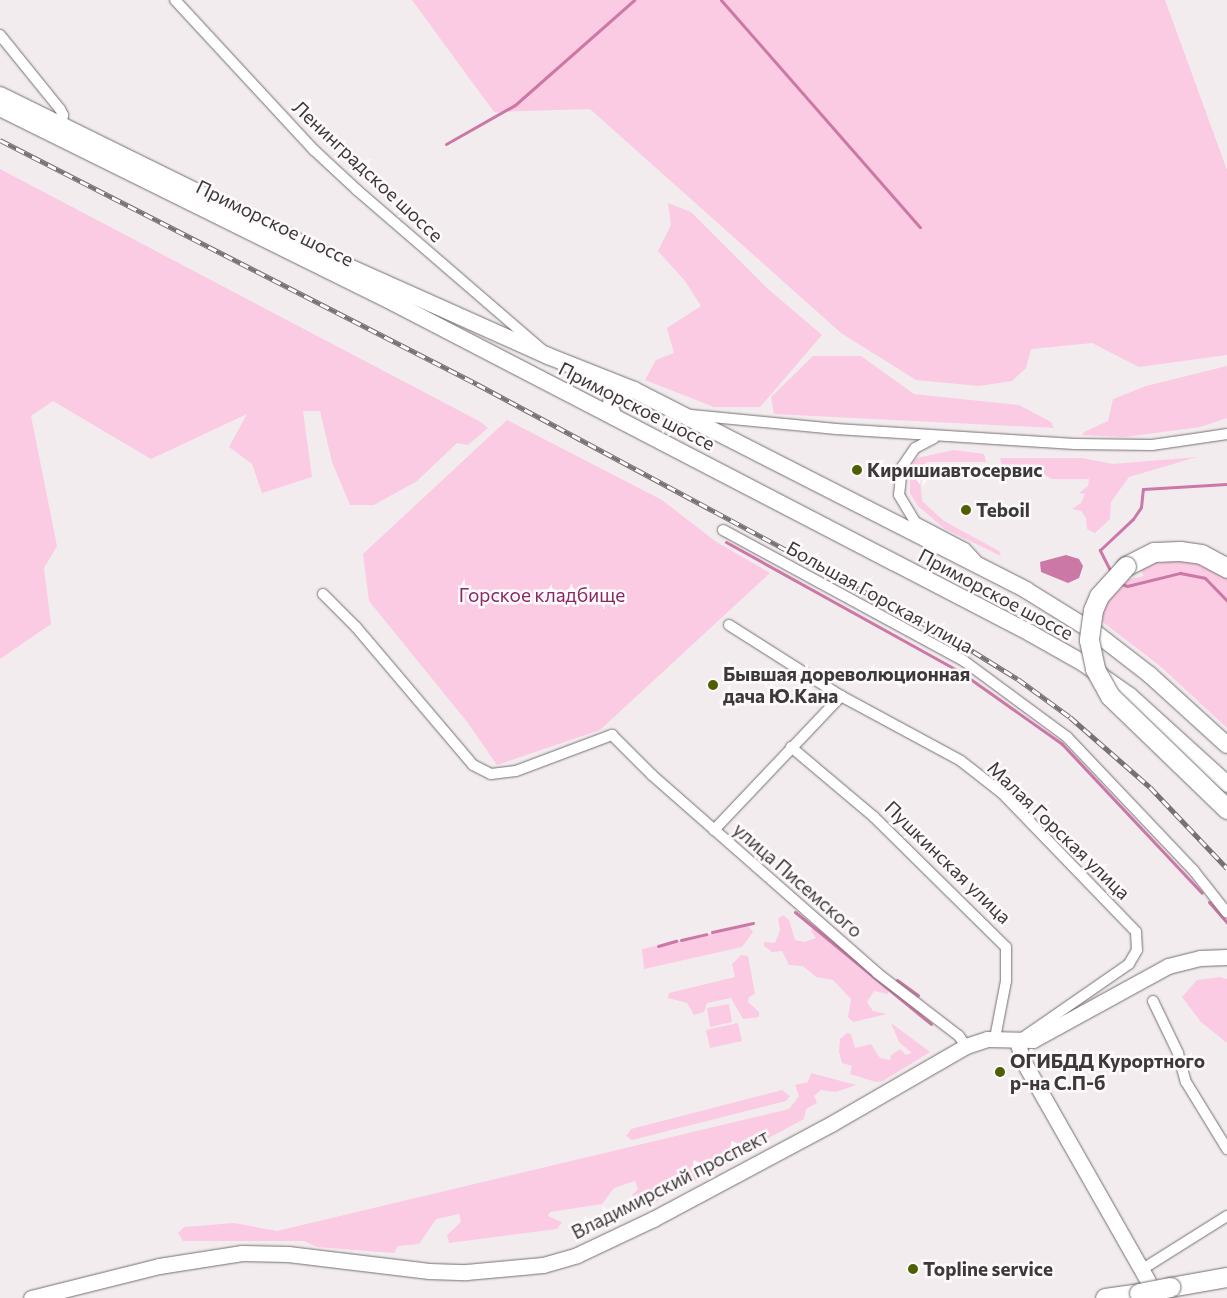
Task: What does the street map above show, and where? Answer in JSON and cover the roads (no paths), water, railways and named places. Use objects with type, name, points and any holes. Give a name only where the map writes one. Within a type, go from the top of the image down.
[{"type":"highway","points":[[1227,568],[1201,554],[1180,550],[1154,552],[1126,566],[1099,596],[1093,610],[1089,640],[1095,669],[1114,700],[1227,809]]},
{"type":"highway","points":[[1105,1298],[1143,1281],[1170,1287],[1227,1277]]},
{"type":"main road","name":"Приморское шоссе","points":[[0,95],[347,266],[548,356],[634,390],[981,567],[1096,634],[1150,675],[1227,745]]},
{"type":"main road","name":"Приморское шоссе","points":[[0,108],[614,417],[1083,663],[1159,720],[1227,784]]},
{"type":"main road","points":[[614,417],[610,408],[614,394],[622,390],[634,390]]},
{"type":"main road","name":"Владимирский проспект","points":[[31,1298],[159,1266],[242,1253],[288,1254],[429,1271],[475,1272],[543,1265],[577,1255],[653,1219],[831,1124],[966,1046],[995,1038],[1017,1041],[1032,1040],[1168,966],[1200,958],[1227,957]]},
{"type":"main road","points":[[1017,1041],[1023,1061],[1143,1281]]},
{"type":"street","name":"Ленинградское шоссе","points":[[175,0],[314,150],[400,230],[535,341],[548,356]]},
{"type":"street","points":[[0,35],[60,109],[63,115],[61,126]]},
{"type":"street","points":[[680,414],[776,425],[938,436],[1152,445],[1227,434]]},
{"type":"street","points":[[938,436],[922,443],[902,467],[899,495],[914,522],[965,548],[981,567]]},
{"type":"street","name":"Большая Горская улица","points":[[723,530],[964,661],[1067,737],[1194,871],[1227,913]]},
{"type":"street","name":"улица Писемского","points":[[323,594],[356,627],[473,765],[491,774],[516,771],[612,736],[714,830],[877,973],[959,1036],[966,1046]]},
{"type":"street","name":"Малая Горская улица","points":[[729,625],[841,696],[961,761],[1002,793],[1136,932],[1136,950],[1129,964],[1017,1041]]},
{"type":"street","points":[[714,830],[841,696]]},
{"type":"street","name":"Пушкинская улица","points":[[792,747],[874,817],[1006,947],[1006,981],[995,1038]]},
{"type":"street","points":[[1153,1001],[1178,1053],[1186,1082],[1227,1149]]},
{"type":"street","points":[[1143,1281],[1227,1216]]},
{"type":"waterway","points":[[446,144],[515,105],[634,0]]},
{"type":"waterway","points":[[721,0],[920,227]]},
{"type":"waterway","points":[[1111,572],[1100,550],[1133,519],[1141,507],[1143,489],[1227,484]]},
{"type":"waterway","points":[[726,542],[959,671],[1062,744],[1202,893]]},
{"type":"waterway","points":[[1118,583],[1127,586],[1180,573],[1205,578],[1227,601]]},
{"type":"waterway","points":[[1209,902],[1227,923]]},
{"type":"waterway","points":[[795,912],[931,1024]]},
{"type":"waterway","points":[[712,932],[753,923]]},
{"type":"waterway","points":[[681,940],[706,934]]},
{"type":"waterway","points":[[658,946],[676,941]]},
{"type":"waterway","points":[[897,980],[918,995]]},
{"type":"railway","points":[[0,140],[477,384],[958,642],[1018,679],[1070,717],[1150,787],[1227,868]]},
{"type":"place","name":"Киришиавтосервис","points":[[857,470]]},
{"type":"place","name":"Teboil","points":[[966,510]]},
{"type":"place","name":"Бывшая дореволюционная дача Ю.Кана","points":[[713,685]]},
{"type":"place","name":"ОГИБДД Курортного р-на С.П-б","points":[[1000,1072]]},
{"type":"place","name":"Topline service","points":[[913,1269]]},
{"type":"park label","name":"Горское кладбище","points":[[542,595]]}]
